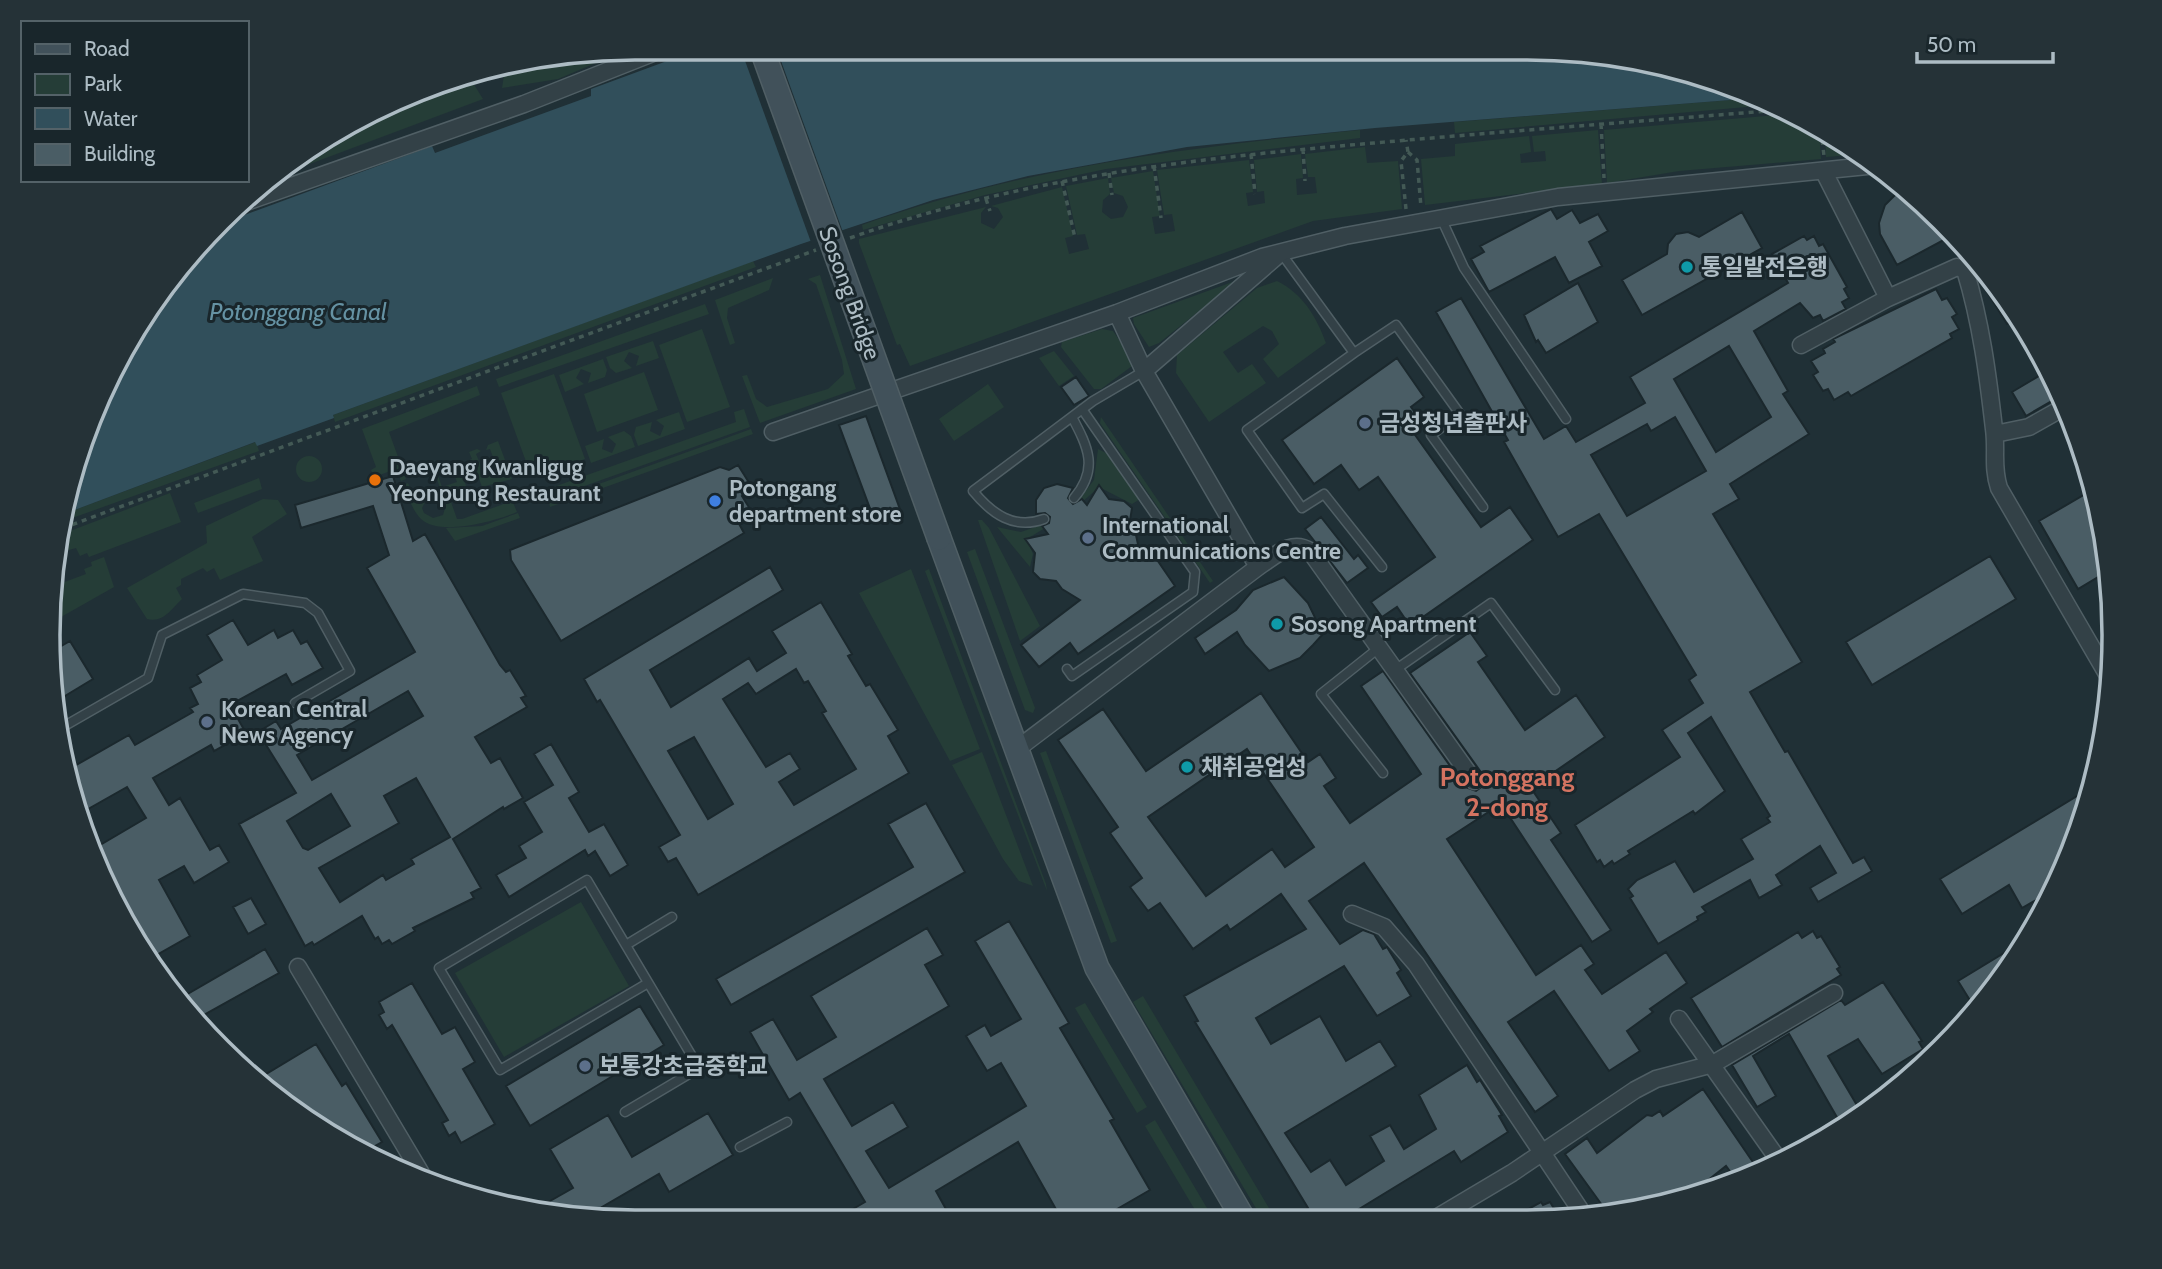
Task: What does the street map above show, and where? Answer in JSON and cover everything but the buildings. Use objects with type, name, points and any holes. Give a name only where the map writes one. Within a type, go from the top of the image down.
[{"type":"street","points":[[262,196],[524,104],[635,60]]},
{"type":"street","name":"Sosong Bridge","points":[[766,60],[1097,968],[1238,1210]]},
{"type":"street","points":[[773,432],[1118,313],[1281,253],[1345,236],[1558,197],[1862,167]]},
{"type":"street","points":[[1824,172],[1888,298]]},
{"type":"street","points":[[1144,371],[1281,253]]},
{"type":"street","points":[[1801,345],[1888,298],[1957,267],[1965,270],[1977,309],[1995,434],[1993,470],[1999,488],[2101,664]]},
{"type":"street","points":[[1118,313],[1144,371],[1258,567]]},
{"type":"street","points":[[1995,434],[2029,427],[2057,411]]},
{"type":"street","points":[[1017,749],[1258,567],[1290,547],[1301,545],[1310,551],[1474,780]]},
{"type":"street","points":[[1352,914],[1384,927],[1416,964],[1578,1207]]},
{"type":"street","points":[[298,967],[417,1167]]},
{"type":"street","points":[[1449,1210],[1656,1079],[1713,1064],[1834,993]]},
{"type":"street","points":[[1679,1019],[1774,1154]]},
{"type":"lane","points":[[1441,218],[1464,268],[1566,419]]},
{"type":"lane","points":[[1281,253],[1354,353]]},
{"type":"lane","points":[[1382,567],[1324,494],[1301,508],[1247,430],[1396,325],[1460,414],[1431,435],[1483,508]]},
{"type":"lane","points":[[1044,519],[1028,525],[1015,522],[991,509],[973,491],[1082,409],[1144,371]]},
{"type":"lane","points":[[1067,668],[1072,676],[1193,592],[1195,572],[1082,409]]},
{"type":"lane","points":[[1072,417],[1088,453],[1090,472],[1085,485],[1074,498]]},
{"type":"lane","points":[[67,725],[148,678],[162,635],[243,594],[304,603],[318,613],[350,671],[296,702]]},
{"type":"lane","points":[[1395,670],[1491,603],[1555,690]]},
{"type":"lane","points":[[1380,648],[1321,694],[1383,773]]},
{"type":"lane","points":[[625,1112],[699,1068],[587,880],[439,968],[500,1070],[648,983]]},
{"type":"lane","points":[[626,944],[672,917]]},
{"type":"lane","points":[[740,1147],[787,1122]]},
{"type":"path","points":[[845,240],[986,199],[1062,181],[1154,166],[1303,149],[1765,111]]},
{"type":"path","points":[[1601,124],[1605,183]]},
{"type":"path","points":[[1406,140],[1408,152],[1417,160],[1421,207]]},
{"type":"path","points":[[1303,149],[1306,181]]},
{"type":"path","points":[[1406,209],[1401,162],[1408,152]]},
{"type":"path","points":[[1251,154],[1255,194]]},
{"type":"path","points":[[1154,166],[1161,218]]},
{"type":"path","points":[[1109,173],[1112,195]]},
{"type":"path","points":[[1062,181],[1075,238]]},
{"type":"path","points":[[986,199],[990,211]]},
{"type":"path","points":[[70,525],[821,248]]},
{"type":"green space","points":[[600,61],[558,79],[502,88],[504,75],[559,64]]},
{"type":"green space","points":[[473,83],[483,99],[297,169],[347,137],[414,103]]},
{"type":"green space","points":[[1738,99],[1755,106],[1455,133],[1454,122]]},
{"type":"green space","points":[[1774,115],[1820,140],[1821,159],[1679,171],[1607,183],[1604,130]]},
{"type":"green space","points":[[1360,130],[1360,138],[1106,169],[985,195],[863,230],[862,225],[986,188],[1108,162],[1232,144]]},
{"type":"green space","points":[[1598,130],[1602,184],[1425,205],[1421,159],[1455,156],[1455,144],[1529,136],[1531,152],[1520,154],[1521,163],[1546,161],[1545,151],[1534,152],[1532,136]]},
{"type":"green space","points":[[1825,143],[1846,155],[1826,157]]},
{"type":"green space","points":[[1365,147],[1367,163],[1398,161],[1402,209],[1313,221],[910,366],[900,344],[897,345],[859,243],[859,239],[986,207],[981,213],[981,223],[994,229],[1003,217],[998,208],[991,206],[1062,187],[1073,236],[1065,238],[1069,254],[1089,249],[1085,234],[1077,235],[1066,186],[1108,178],[1110,194],[1103,200],[1102,212],[1111,219],[1123,217],[1128,207],[1123,196],[1114,193],[1111,178],[1153,171],[1160,216],[1152,217],[1155,234],[1175,231],[1172,214],[1164,215],[1157,170],[1249,160],[1253,192],[1246,193],[1248,206],[1265,203],[1264,191],[1257,192],[1254,160],[1301,154],[1303,178],[1296,179],[1297,195],[1317,193],[1315,177],[1308,177],[1305,154]]},
{"type":"green space","points":[[753,261],[756,267],[335,422],[333,415]]},
{"type":"green space","points":[[820,275],[856,389],[760,423],[742,376],[747,375],[756,399],[767,407],[828,389],[844,374],[842,360],[816,284],[808,279]]},
{"type":"green space","points":[[773,278],[769,290],[728,308],[727,318],[735,343],[730,345],[715,300]]},
{"type":"green space","points":[[1238,280],[1159,343],[1149,347],[1134,324],[1133,318]]},
{"type":"green space","points":[[1277,281],[1294,292],[1308,307],[1326,343],[1278,378],[1263,359],[1279,344],[1272,331],[1263,326],[1223,352],[1238,373],[1252,364],[1266,383],[1209,422],[1176,373],[1177,355],[1257,288]]},
{"type":"green space","points":[[705,304],[709,314],[499,387],[496,379]]},
{"type":"green space","points":[[702,329],[730,407],[687,422],[659,345]]},
{"type":"green space","points":[[1102,329],[1113,331],[1133,360],[1132,366],[1101,389],[1094,389],[1061,347],[1062,342]]},
{"type":"green space","points":[[653,341],[659,358],[636,366],[639,356],[629,352],[624,361],[632,368],[616,373],[610,368],[606,357]]},
{"type":"green space","points":[[1054,351],[1074,376],[1059,386],[1039,358]]},
{"type":"green space","points":[[603,359],[607,370],[605,377],[588,383],[591,373],[581,369],[576,378],[584,384],[565,392],[559,375]]},
{"type":"green space","points":[[644,372],[658,410],[597,432],[584,394]]},
{"type":"green space","points":[[554,374],[585,459],[532,478],[501,393]]},
{"type":"green space","points":[[988,384],[1004,407],[954,441],[939,419]]},
{"type":"green space","points":[[477,386],[480,395],[389,432],[406,479],[401,481],[396,469],[374,477],[371,470],[376,467],[362,429]]},
{"type":"green space","points":[[744,409],[750,427],[548,499],[545,490],[736,422],[734,412]]},
{"type":"green space","points":[[679,412],[685,429],[638,446],[634,435],[636,427],[652,422],[650,431],[660,436],[664,426],[656,420]]},
{"type":"green space","points":[[1101,417],[1213,581],[1210,583],[1100,423]]},
{"type":"green space","points":[[751,429],[753,434],[550,507],[549,502]]},
{"type":"green space","points":[[624,431],[631,436],[635,447],[591,463],[585,446],[604,439],[602,449],[612,453],[616,444],[608,437]]},
{"type":"green space","points":[[498,441],[512,479],[482,487],[477,473],[471,472],[472,465],[467,461],[472,459],[469,452],[477,449],[481,451],[476,454],[484,473],[497,468],[490,449],[486,450],[488,445]]},
{"type":"green space","points":[[256,442],[259,451],[72,518],[74,510]]},
{"type":"green space","points":[[1098,449],[1110,455],[1140,499],[1132,504],[1099,487],[1081,503],[1079,500],[1094,480]]},
{"type":"green space","points":[[309,456],[318,460],[322,469],[318,478],[309,482],[300,478],[296,469],[300,460]]},
{"type":"green space","points":[[436,462],[441,465],[435,467],[442,487],[457,482],[454,474],[463,471],[468,476],[463,477],[468,492],[445,500],[432,494],[431,491],[440,488],[432,464]]},
{"type":"green space","points":[[259,478],[262,489],[198,513],[194,503]]},
{"type":"green space","points":[[408,483],[414,497],[426,492],[428,496],[422,508],[424,513],[433,518],[443,515],[446,504],[451,502],[457,519],[462,519],[507,502],[504,495],[509,493],[517,512],[468,526],[441,527],[421,519],[403,485]]},
{"type":"green space","points":[[170,493],[181,522],[89,557],[87,553],[80,556],[76,548],[66,551],[69,531]]},
{"type":"green space","points":[[263,499],[278,500],[287,514],[252,537],[263,561],[220,580],[214,568],[207,572],[203,568],[181,579],[181,585],[176,588],[182,599],[163,617],[147,619],[127,588],[207,543],[206,526]]},
{"type":"green space","points":[[518,513],[520,518],[455,541],[446,528],[482,526]]},
{"type":"green space","points":[[978,520],[982,520],[989,528],[1040,626],[1020,641]]},
{"type":"green space","points":[[1046,523],[1048,526],[1027,539],[1033,554],[1030,567],[997,527],[1021,532]]},
{"type":"green space","points":[[975,549],[1035,708],[1033,713],[1025,710],[967,552]]},
{"type":"green space","points":[[104,557],[114,587],[60,617],[62,583],[86,574],[84,569],[92,566],[91,562]]},
{"type":"green space","points":[[911,569],[980,749],[950,761],[859,593]]},
{"type":"green space","points":[[929,569],[1046,884],[1047,891],[925,571]]},
{"type":"green space","points":[[1046,751],[1117,941],[1111,943],[1040,753]]},
{"type":"green space","points":[[982,752],[1033,886],[1019,881],[1003,859],[952,765]]},
{"type":"green space","points":[[581,902],[629,986],[504,1057],[455,973]]},
{"type":"green space","points":[[1143,996],[1270,1210],[1257,1210],[1133,1002]]},
{"type":"green space","points":[[1085,1003],[1147,1107],[1137,1113],[1075,1008]]},
{"type":"green space","points":[[1155,1120],[1208,1210],[1195,1210],[1145,1126]]},
{"type":"water","name":"Potonggang Canal","points":[[670,60],[1527,60],[1603,64],[1676,79],[1738,99],[1375,128],[1187,147],[1028,176],[933,200],[801,244],[333,415],[334,418],[257,446],[255,442],[74,510],[103,414],[137,347],[178,284],[240,217],[432,146],[435,153],[591,96],[591,89]]},
{"type":"pier","points":[[745,60],[781,60],[844,235],[812,245]]},
{"type":"place","name":"통일발전은행","points":[[1687,267]]},
{"type":"place","name":"금성청년출판사","points":[[1365,423]]},
{"type":"place","name":"Daeyang Kwanligug Yeonpung Restaurant","points":[[375,480]]},
{"type":"place","name":"Potongang department store","points":[[715,501]]},
{"type":"place","name":"International Communications Centre","points":[[1088,538]]},
{"type":"place","name":"Sosong Apartment","points":[[1277,624]]},
{"type":"place","name":"Korean Central News Agency","points":[[207,722]]},
{"type":"place","name":"채취공업성","points":[[1187,767]]},
{"type":"place","name":"보통강초급중학교","points":[[585,1066]]},
{"type":"district","name":"Potonggang 2-dong","points":[[1507,792]]}]
